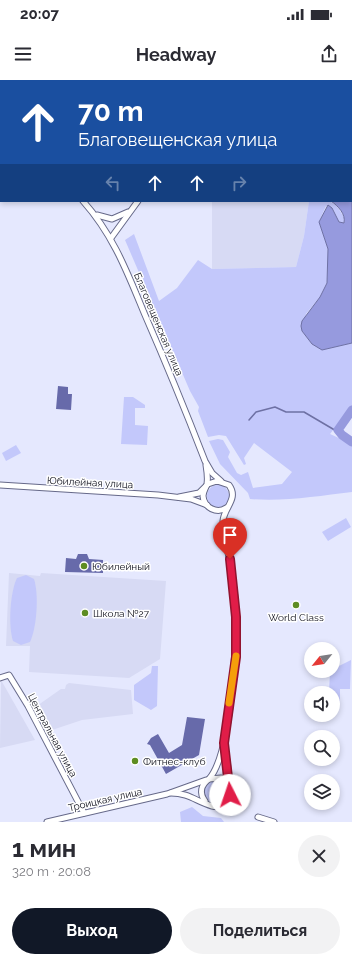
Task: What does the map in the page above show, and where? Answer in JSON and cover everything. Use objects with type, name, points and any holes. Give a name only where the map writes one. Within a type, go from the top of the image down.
[{"type":"street","name":"Благовещенская улица","points":[[84,202],[94,213],[111,238],[168,368],[205,461]]},
{"type":"street","points":[[111,238],[137,202]]},
{"type":"street","points":[[94,213],[112,219],[123,216],[133,208]]},
{"type":"street","points":[[205,461],[212,473],[221,481],[229,485],[232,492],[232,499],[227,507],[224,516],[224,523],[234,585],[236,617],[236,657],[224,743],[216,767],[202,786],[201,792],[206,802]]},
{"type":"street","points":[[205,461],[207,474],[203,497],[209,507],[220,516],[224,523]]},
{"type":"street","points":[[205,488],[212,482],[221,481]]},
{"type":"street","name":"Юбилейная улица","points":[[0,486],[179,497],[195,500],[209,507]]},
{"type":"street","name":"Юбилейная улица","points":[[179,497],[196,494],[205,488]]},
{"type":"street","points":[[209,507],[220,510],[227,507]]},
{"type":"street","name":"Центральная улица","points":[[0,678],[9,675],[28,706],[84,813]]},
{"type":"street","points":[[168,794],[184,794],[214,806],[225,803],[230,795],[224,743]]},
{"type":"street","points":[[168,794],[208,779],[221,778],[229,786]]},
{"type":"street","name":"Троицкая улица","points":[[46,822],[168,794]]},
{"type":"street","points":[[258,817],[274,822]]},
{"type":"shaded area","points":[[212,202],[309,202],[304,236],[296,267],[212,269]]},
{"type":"shaded area","points":[[309,202],[331,202],[338,207],[345,219],[343,224],[339,223],[332,208],[326,206],[319,222],[328,249],[327,283],[320,297],[306,314],[302,331],[312,344],[322,350],[352,343],[352,406],[330,434],[352,444],[352,492],[288,499],[250,499],[248,493],[220,464],[209,441],[218,439],[223,440],[230,452],[228,457],[237,473],[241,475],[248,472],[253,488],[282,484],[292,472],[254,443],[244,458],[246,464],[244,465],[226,436],[219,435],[208,437],[198,411],[199,407],[190,391],[125,240],[134,234],[159,301],[177,288],[198,260],[212,269],[296,267],[304,236]]},
{"type":"shaded area","points":[[332,202],[352,202],[352,343],[322,350],[312,344],[302,331],[301,326],[302,321],[320,297],[327,283],[328,249],[319,222],[328,205],[332,208],[339,222],[344,223],[343,213]]},
{"type":"shaded area","points":[[124,397],[133,397],[145,405],[145,408],[135,408],[135,425],[148,426],[147,445],[121,444]]},
{"type":"shaded area","points":[[16,445],[21,453],[6,461],[2,453]]},
{"type":"shaded area","points":[[218,485],[226,488],[229,496],[226,504],[218,507],[210,504],[207,496],[210,488]]},
{"type":"shaded area","points":[[346,518],[351,527],[328,541],[322,532]]},
{"type":"shaded area","name":"Школа №27","points":[[9,573],[40,576],[41,573],[166,581],[160,659],[129,678],[29,672],[30,646],[6,646]]},
{"type":"shaded area","points":[[26,575],[34,579],[36,585],[36,610],[34,628],[30,642],[21,645],[13,641],[11,635],[10,609],[17,578]]},
{"type":"shaded area","points":[[351,660],[350,689],[340,689],[340,686],[329,686],[330,678],[340,678],[340,666]]},
{"type":"shaded area","points":[[152,666],[158,666],[157,706],[151,710],[134,700],[134,685],[151,673]]},
{"type":"shaded area","points":[[1,680],[35,740],[0,748]]},
{"type":"shaded area","points":[[69,683],[131,690],[133,714],[82,720],[52,730],[46,729],[34,708],[61,689],[65,689],[66,685]]},
{"type":"shaded area","points":[[216,781],[224,784],[227,792],[224,800],[216,803],[208,800],[205,792],[208,784]]},
{"type":"shaded area","points":[[192,807],[203,816],[221,818],[224,822],[181,822],[180,812]]},
{"type":"building","points":[[58,386],[68,387],[68,394],[72,394],[71,410],[56,409]]},
{"type":"building","name":"Юбилейный","points":[[78,554],[87,554],[89,559],[103,560],[103,573],[65,572],[66,558],[76,559]]},
{"type":"building","points":[[187,717],[205,719],[199,755],[166,774],[150,745],[147,744],[151,738],[158,734],[169,753],[182,745]]},
{"type":"waterway","points":[[249,420],[256,412],[275,407],[286,412],[304,412],[338,432]]},
{"type":"waterway","points":[[352,410],[338,430],[352,442]]},
{"type":"slow traffic","points":[[229,703],[236,656]]},
{"type":"place","name":"Юбилейный","points":[[84,566]]},
{"type":"place","name":"World Class","points":[[296,605]]},
{"type":"place","name":"Школа №27","points":[[85,613]]},
{"type":"place","name":"Фитнес-клуб","points":[[135,761]]},
{"type":"route","points":[[230,559],[235,599],[236,657],[224,743],[230,795]]}]
